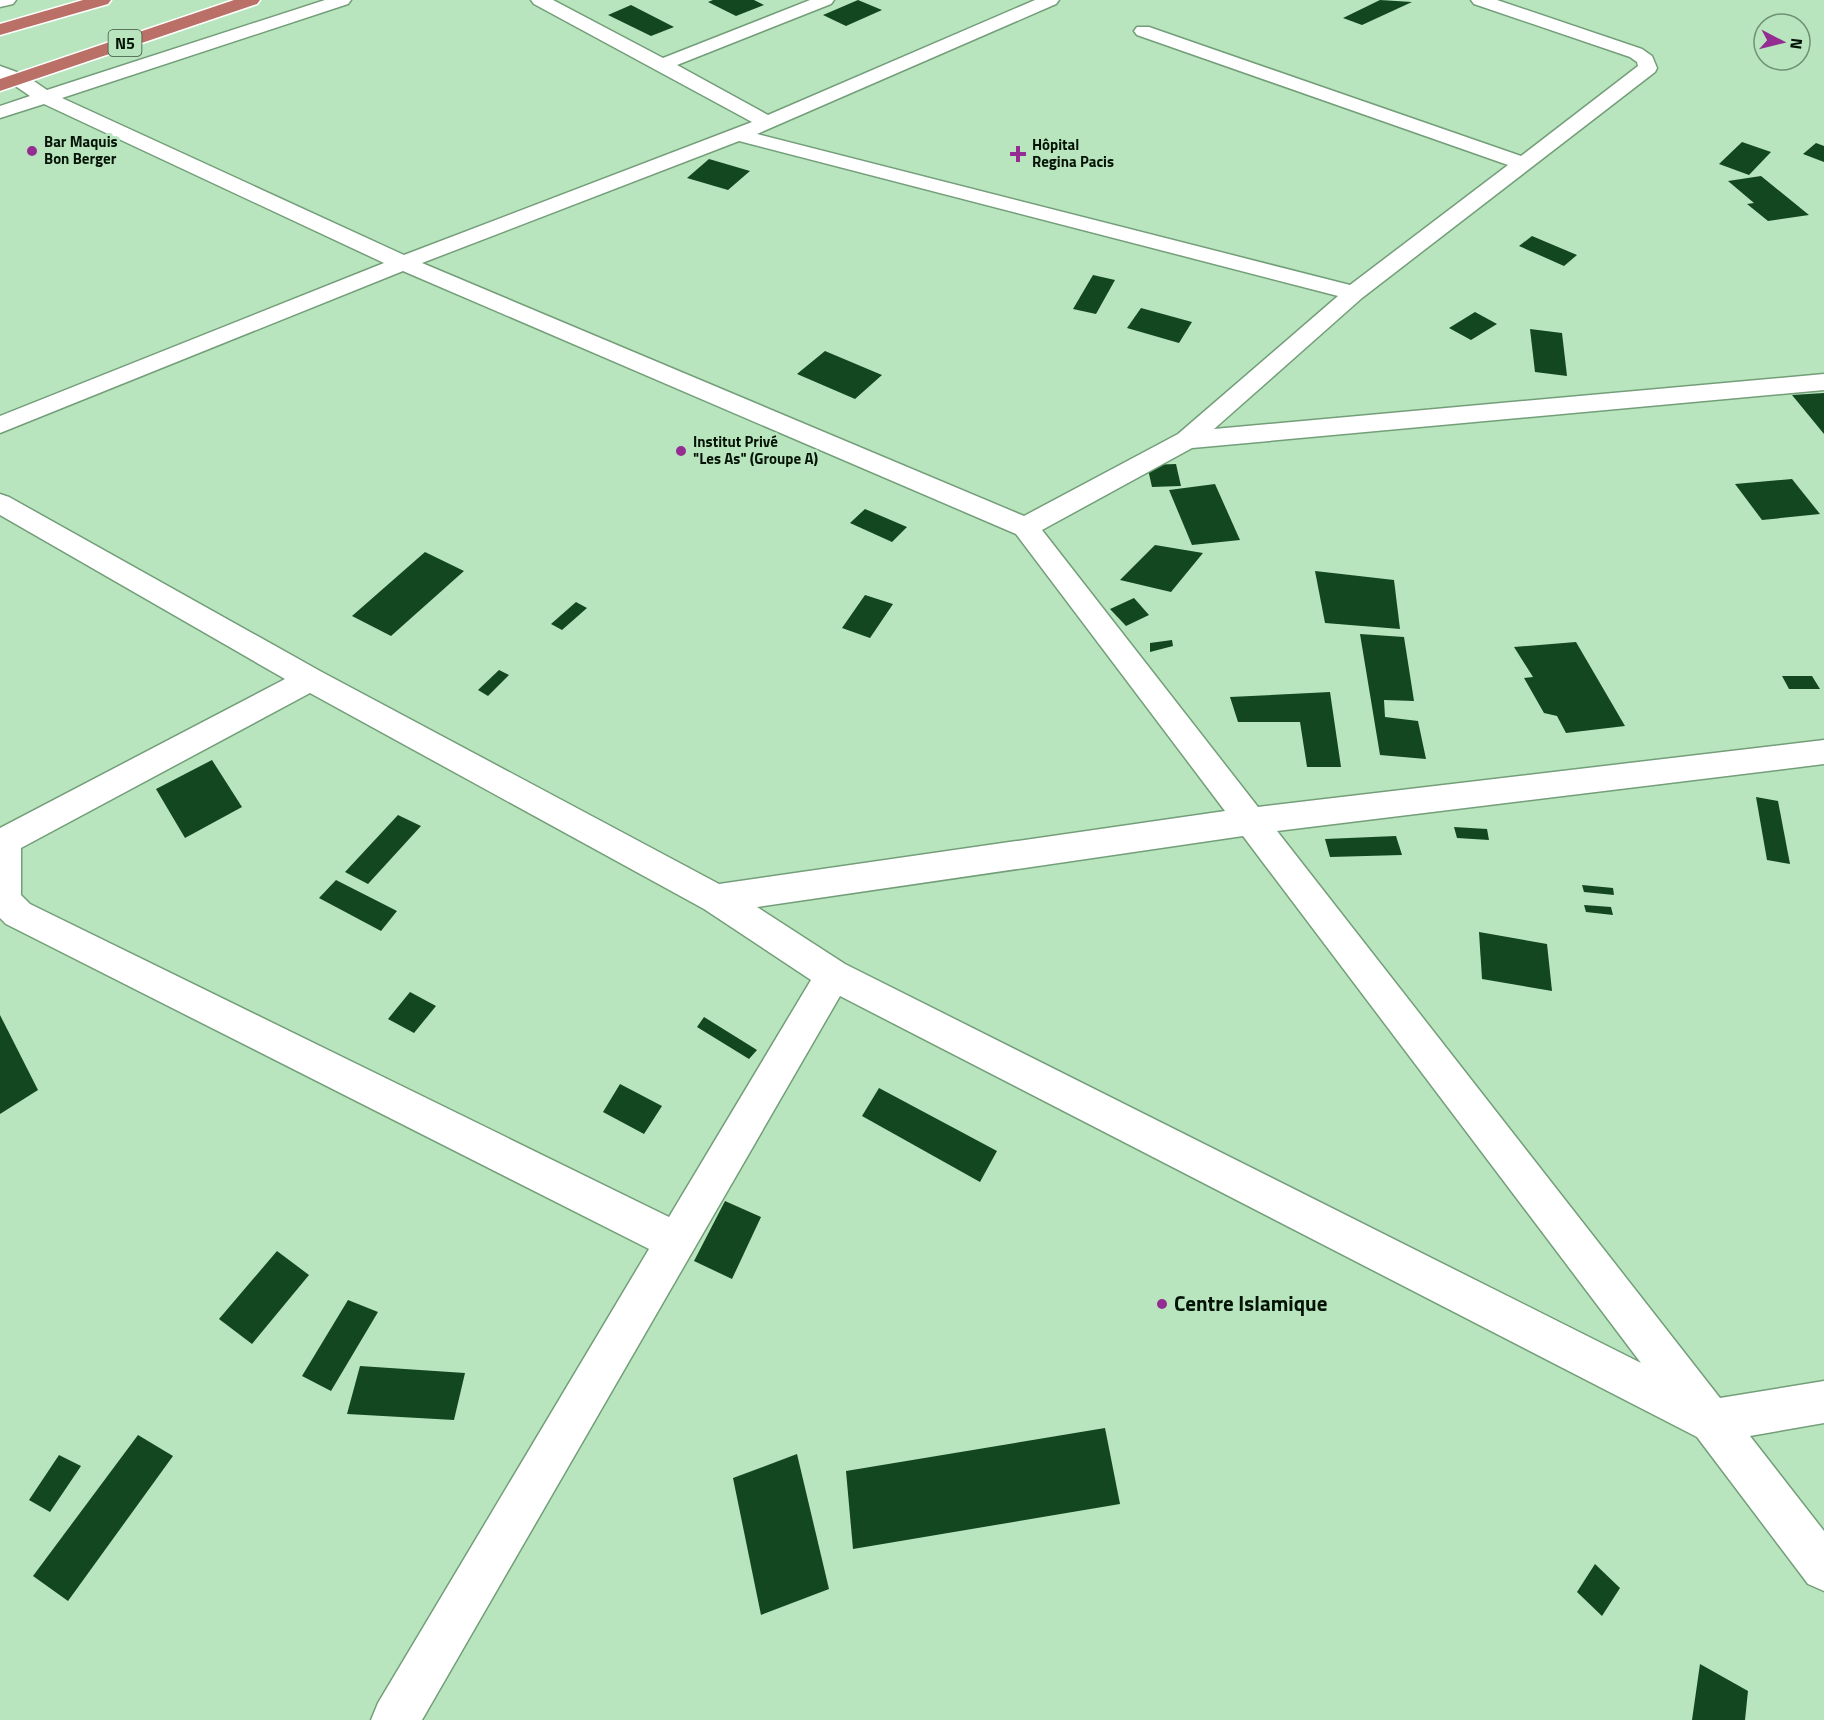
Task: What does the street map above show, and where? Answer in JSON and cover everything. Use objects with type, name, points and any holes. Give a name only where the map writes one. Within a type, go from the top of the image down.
[{"type":"highway","points":[[0,30],[102,0]]},
{"type":"highway","name":"N5","points":[[6,79],[251,0]]},
{"type":"street","points":[[0,2],[8,0]]},
{"type":"street","points":[[0,112],[342,0]]},
{"type":"street","points":[[540,0],[702,84],[767,122]]},
{"type":"street","points":[[662,65],[825,0]]},
{"type":"street","points":[[0,425],[404,262],[738,135],[1050,0]]},
{"type":"street","points":[[1025,527],[1187,440],[1354,293],[1648,68],[1646,60],[1636,53],[1480,0]]},
{"type":"street","points":[[1143,31],[1522,163]]},
{"type":"street","points":[[6,79],[404,262],[1025,527],[1824,1568]]},
{"type":"street","points":[[738,135],[1354,293]]},
{"type":"street","points":[[1187,440],[1824,382]]},
{"type":"street","points":[[0,503],[310,679],[716,899],[833,975],[1710,1421],[1824,1402]]},
{"type":"street","points":[[310,679],[2,843],[4,900],[18,914],[676,1242]]},
{"type":"street","points":[[716,899],[1251,821],[1824,752]]},
{"type":"street","points":[[395,1720],[833,975]]},
{"type":"building","points":[[754,0],[764,5],[736,16],[708,2]]},
{"type":"building","points":[[858,0],[882,10],[846,26],[823,15]]},
{"type":"building","points":[[1380,0],[1412,2],[1362,25],[1343,18]]},
{"type":"building","points":[[631,5],[674,27],[651,36],[608,15]]},
{"type":"building","points":[[1742,142],[1771,152],[1749,175],[1719,164]]},
{"type":"building","points":[[1816,143],[1824,146],[1824,162],[1803,154]]},
{"type":"building","points":[[709,159],[750,171],[728,190],[687,178]]},
{"type":"building","points":[[1761,176],[1809,215],[1768,221],[1747,204],[1754,203],[1728,181]]},
{"type":"building","points":[[1532,236],[1577,255],[1564,266],[1519,246]]},
{"type":"building","points":[[1093,275],[1115,280],[1096,314],[1073,309]]},
{"type":"building","points":[[1141,308],[1192,322],[1179,343],[1127,328]]},
{"type":"building","points":[[1475,312],[1497,324],[1471,340],[1449,328]]},
{"type":"building","points":[[1530,329],[1562,333],[1567,376],[1535,372]]},
{"type":"building","points":[[825,351],[882,375],[855,399],[797,374]]},
{"type":"building","points":[[1824,393],[1824,434],[1792,395]]},
{"type":"building","points":[[1176,464],[1181,486],[1152,487],[1147,465]]},
{"type":"building","points":[[1792,479],[1820,514],[1762,520],[1735,484]]},
{"type":"building","points":[[1215,484],[1240,540],[1192,545],[1169,490]]},
{"type":"building","points":[[865,509],[907,527],[892,542],[850,523]]},
{"type":"building","points":[[1155,545],[1203,553],[1171,592],[1120,580]]},
{"type":"building","points":[[425,552],[464,571],[391,636],[352,616]]},
{"type":"building","points":[[1315,571],[1394,580],[1400,629],[1325,623]]},
{"type":"building","points":[[865,595],[893,604],[870,638],[842,628]]},
{"type":"building","points":[[1134,598],[1149,615],[1126,626],[1110,609]]},
{"type":"building","points":[[576,602],[587,608],[562,630],[551,624]]},
{"type":"building","points":[[1360,634],[1404,637],[1414,701],[1384,700],[1385,717],[1418,721],[1426,759],[1380,755]]},
{"type":"building","points":[[1172,640],[1173,646],[1150,652],[1150,643]]},
{"type":"building","points":[[1576,642],[1625,726],[1566,733],[1557,716],[1544,713],[1524,678],[1533,677],[1514,647]]},
{"type":"building","points":[[499,670],[509,675],[488,696],[478,690]]},
{"type":"building","points":[[1782,676],[1812,676],[1820,689],[1789,689]]},
{"type":"building","points":[[1330,692],[1341,767],[1307,767],[1300,722],[1238,722],[1230,697]]},
{"type":"building","points":[[212,760],[242,807],[185,838],[156,789]]},
{"type":"building","points":[[1756,797],[1778,801],[1790,864],[1767,860]]},
{"type":"building","points":[[398,815],[421,826],[368,884],[345,872]]},
{"type":"building","points":[[1454,827],[1487,829],[1489,840],[1457,838]]},
{"type":"building","points":[[1396,836],[1402,855],[1330,857],[1325,839]]},
{"type":"building","points":[[336,880],[397,911],[381,931],[319,898]]},
{"type":"building","points":[[1582,885],[1613,888],[1614,895],[1584,892]]},
{"type":"building","points":[[1584,905],[1611,907],[1613,915],[1586,912]]},
{"type":"building","points":[[1479,932],[1547,944],[1552,991],[1482,979]]},
{"type":"building","points":[[410,992],[436,1006],[414,1033],[388,1019]]},
{"type":"building","points":[[0,1015],[38,1090],[0,1114]]},
{"type":"building","points":[[704,1017],[757,1050],[749,1059],[697,1027]]},
{"type":"building","points":[[620,1084],[662,1106],[644,1134],[603,1112]]},
{"type":"building","points":[[879,1088],[997,1151],[980,1182],[862,1116]]},
{"type":"building","points":[[725,1201],[761,1217],[732,1279],[694,1261]]},
{"type":"building","points":[[277,1251],[309,1275],[252,1344],[219,1319]]},
{"type":"building","points":[[348,1300],[378,1312],[331,1391],[302,1376]]},
{"type":"building","points":[[360,1366],[465,1373],[454,1420],[347,1414]]},
{"type":"building","points":[[1105,1428],[1120,1504],[853,1549],[846,1471]]},
{"type":"building","points":[[138,1435],[173,1456],[68,1601],[33,1576]]},
{"type":"building","points":[[797,1454],[829,1589],[761,1615],[733,1478]]},
{"type":"building","points":[[59,1455],[81,1466],[50,1512],[29,1500]]},
{"type":"building","points":[[1595,1564],[1620,1588],[1602,1616],[1577,1592]]},
{"type":"building","points":[[1700,1664],[1748,1691],[1745,1720],[1692,1720]]},
{"type":"place","name":"Bar Maquis Bon Berger","points":[[32,151]]},
{"type":"place","name":"Hôpital Regina Pacis","points":[[1018,154]]},
{"type":"place","name":"Institut Privé \"Les As\" (Groupe A)","points":[[681,451]]},
{"type":"place","name":"Centre Islamique","points":[[1162,1304]]}]
